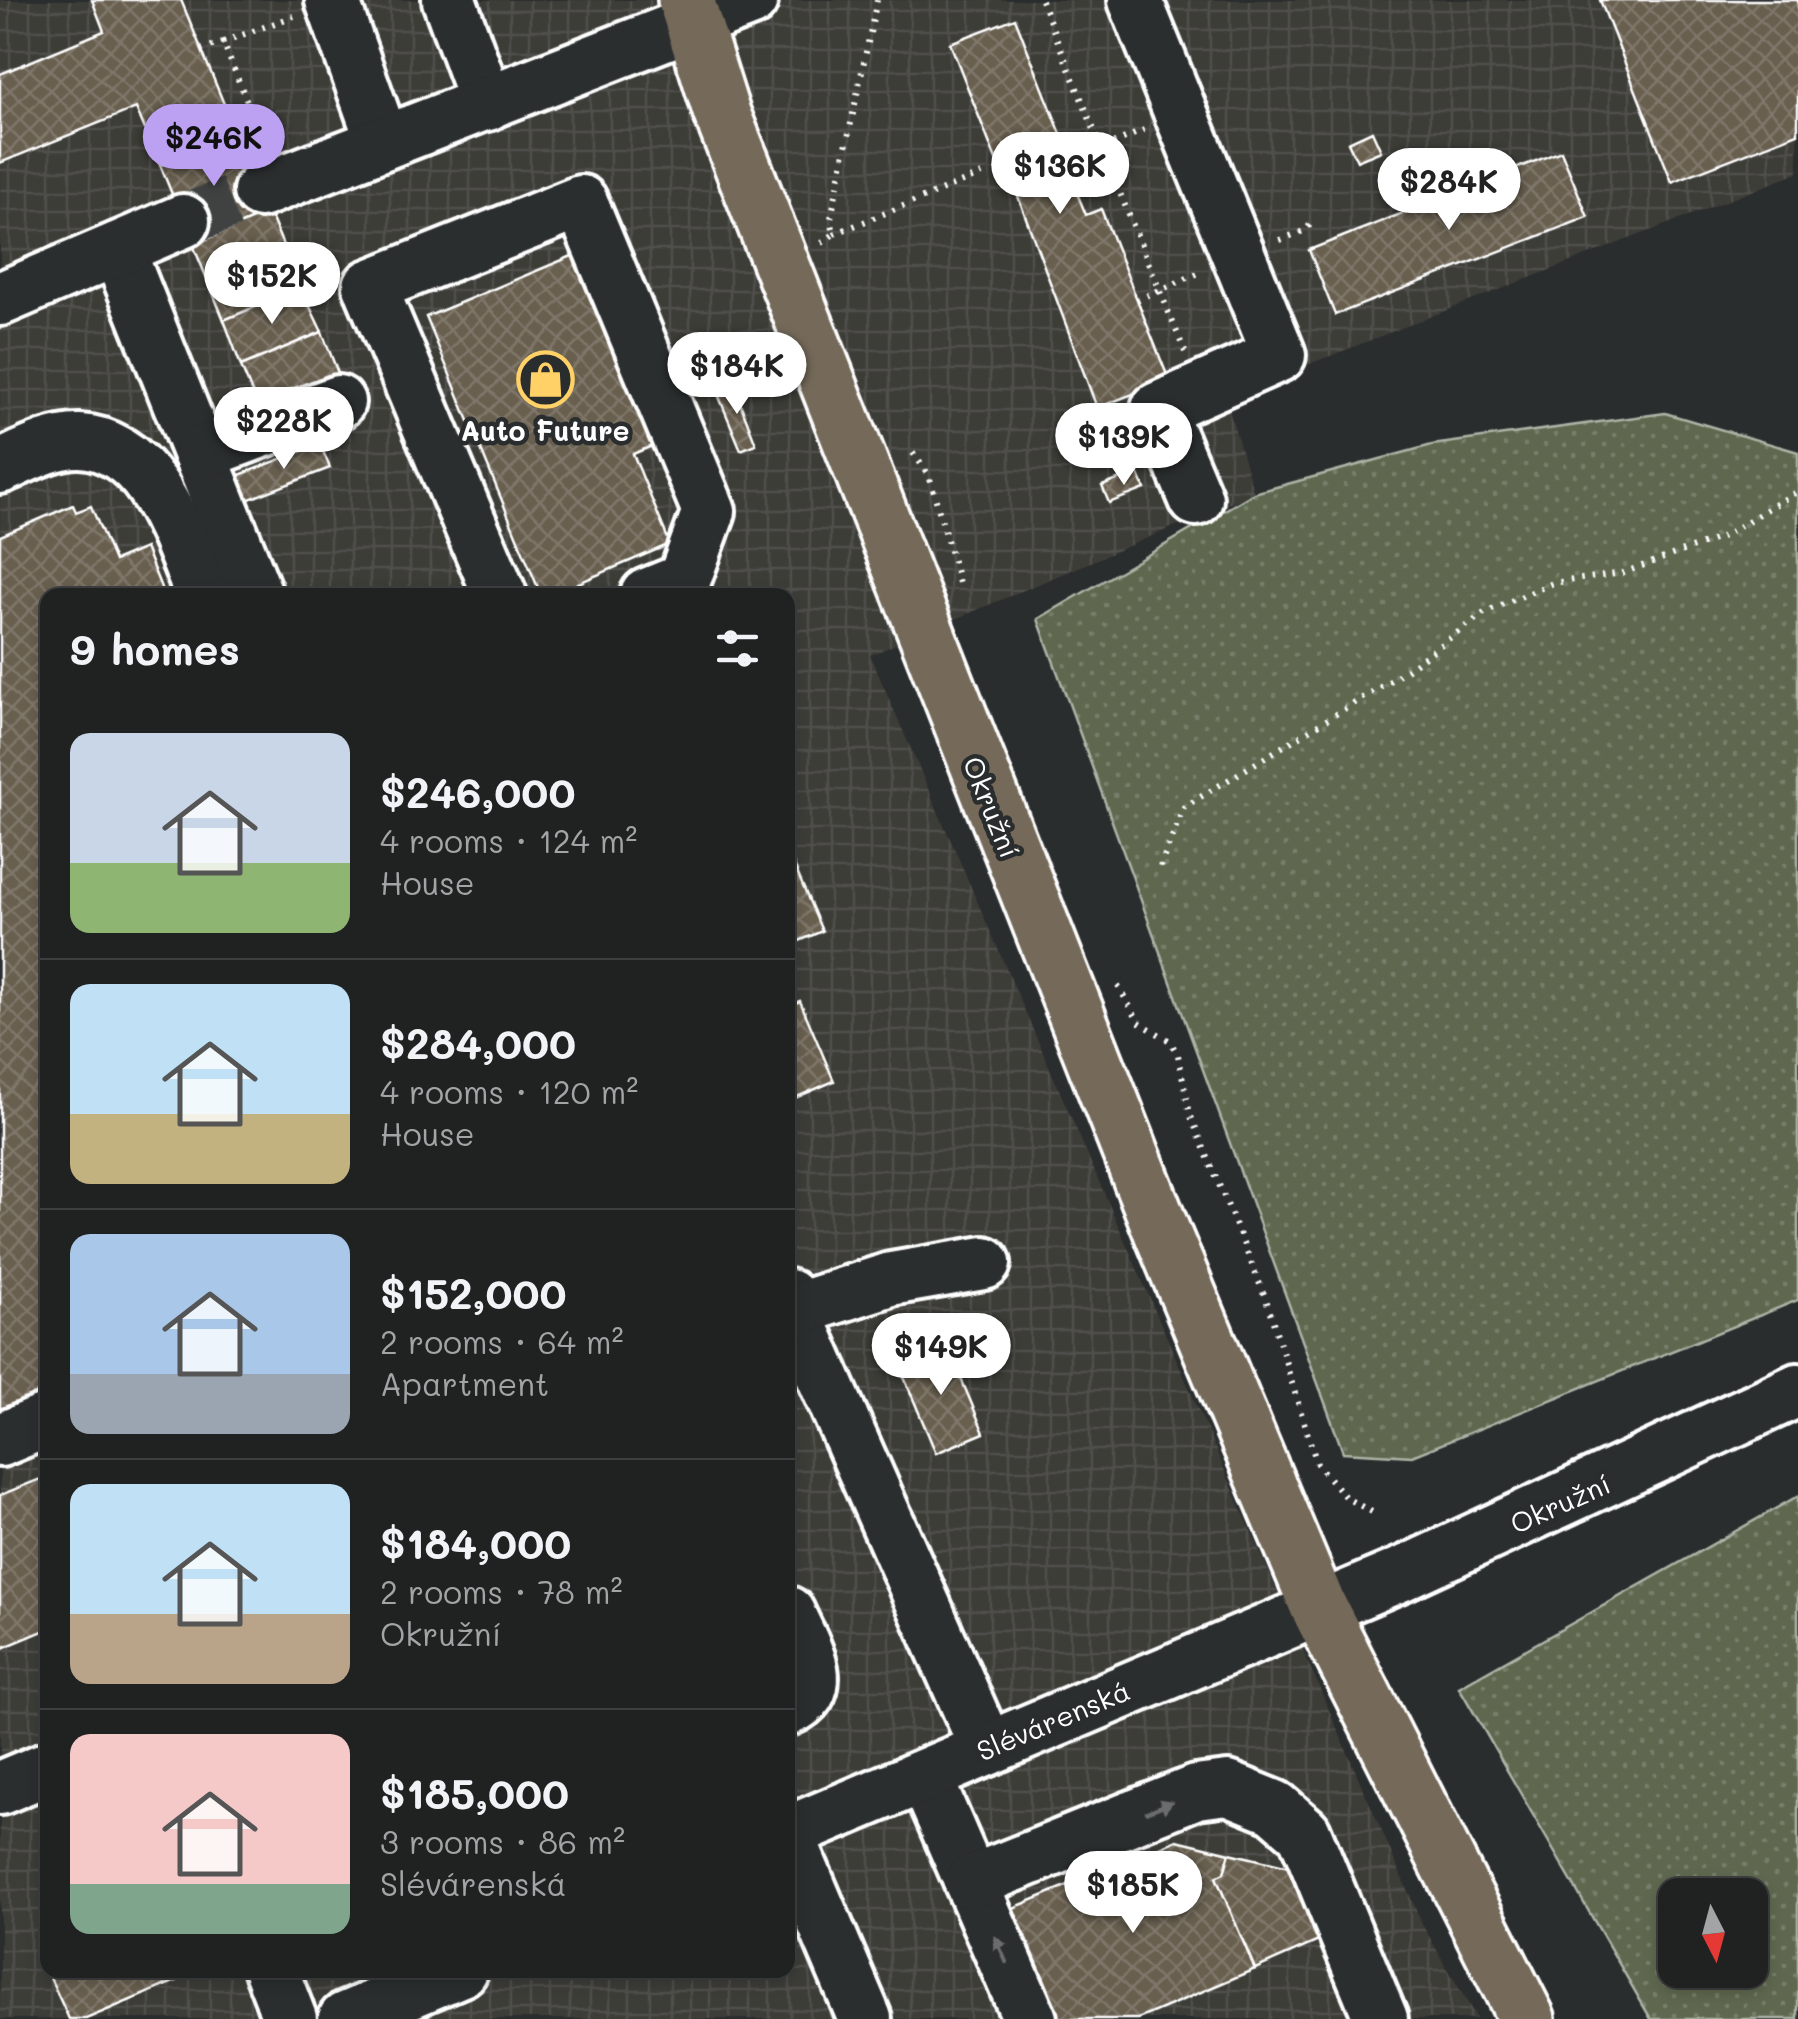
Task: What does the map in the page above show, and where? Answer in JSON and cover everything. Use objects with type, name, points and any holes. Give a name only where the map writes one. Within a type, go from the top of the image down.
[{"type":"main road","name":"Okružní","points":[[689,10],[721,112],[1164,1237],[1318,1606],[1527,2019]]},
{"type":"street","points":[[450,0],[488,104]]},
{"type":"street","points":[[270,186],[488,104],[689,10],[751,0]]},
{"type":"street","points":[[1135,0],[1279,355],[1158,409],[1196,499]]},
{"type":"street","points":[[333,1],[383,142]]},
{"type":"street","points":[[497,588],[370,286],[581,202],[709,511],[684,580],[665,588]]},
{"type":"street","points":[[0,299],[184,221]]},
{"type":"street","points":[[118,250],[253,588]]},
{"type":"street","points":[[200,454],[338,402]]},
{"type":"street","points":[[0,467],[35,452],[77,441],[112,447],[148,479],[171,520],[199,588]]},
{"type":"street","points":[[795,1306],[891,1279],[984,1263]]},
{"type":"street","points":[[795,1318],[986,1749]]},
{"type":"street","name":"Okružní","points":[[1318,1606],[1420,1566],[1798,1390]]},
{"type":"street","points":[[0,1440],[40,1423]]},
{"type":"street","name":"Slévárenská","points":[[795,1832],[1318,1606]]},
{"type":"street","points":[[795,1629],[812,1670],[813,1688],[805,1702],[795,1707]]},
{"type":"street","points":[[0,1788],[40,1771]]},
{"type":"street","points":[[925,1776],[1030,2019]]},
{"type":"street","points":[[971,1882],[1196,1792],[1228,1788],[1275,1806],[1304,1832],[1380,2019]]},
{"type":"street","points":[[795,1852],[865,2019]]},
{"type":"street","points":[[274,1978],[290,2019]]},
{"type":"street","points":[[345,2019],[442,1978]]},
{"type":"path","points":[[834,234],[832,218],[876,0]]},
{"type":"path","points":[[1042,0],[1201,390]]},
{"type":"path","points":[[201,50],[333,1]]},
{"type":"path","points":[[224,42],[270,186]]},
{"type":"path","points":[[1065,164],[1182,114]]},
{"type":"path","points":[[820,245],[834,234],[987,172]]},
{"type":"path","points":[[912,453],[929,474],[965,602]]},
{"type":"path","points":[[1160,867],[1184,807],[1396,678],[1487,610],[1552,583],[1623,572],[1721,538],[1798,491]]},
{"type":"path","points":[[1112,970],[1127,1007],[1139,1022],[1170,1041],[1178,1056],[1190,1114],[1266,1299],[1317,1464],[1346,1498],[1374,1512]]},
{"type":"shaded area","points":[[0,0],[1798,0],[1798,173],[1225,397],[1254,493],[870,655],[1423,1926],[1477,2019],[0,2019]]},
{"type":"green space","points":[[1665,413],[1798,452],[1798,1300],[1412,1456],[1343,1452],[1038,619],[1254,493],[1432,445]]},
{"type":"green space","points":[[1798,1496],[1798,2019],[1651,2019],[1459,1687]]},
{"type":"building","points":[[92,0],[181,0],[236,133],[160,165],[136,108],[0,163],[0,74],[104,31]]},
{"type":"building","points":[[1600,0],[1798,0],[1798,133],[1672,182]]},
{"type":"building","points":[[1015,18],[1065,144],[1058,147],[1086,215],[1101,209],[1169,380],[1097,408],[1007,167],[1000,170],[950,43]]},
{"type":"building","points":[[1372,131],[1381,151],[1357,161],[1348,142]]},
{"type":"building","points":[[236,133],[269,212],[193,245],[160,165]]},
{"type":"building","points":[[1561,151],[1588,217],[1335,315],[1309,250]]},
{"type":"building","points":[[269,212],[301,288],[224,320],[193,245]]},
{"type":"building","name":"Auto Future","points":[[584,251],[664,441],[633,454],[670,544],[576,584],[576,588],[538,588],[426,317]]},
{"type":"building","points":[[301,288],[322,332],[241,366],[224,320]]},
{"type":"building","points":[[322,332],[341,381],[261,415],[241,366]]},
{"type":"building","points":[[733,385],[756,444],[741,450],[717,392]]},
{"type":"building","points":[[320,444],[330,468],[247,500],[237,476]]},
{"type":"building","points":[[1138,472],[1145,489],[1109,503],[1102,486]]},
{"type":"building","points":[[73,505],[76,512],[91,506],[114,561],[145,548],[161,588],[40,588],[40,1397],[0,1414],[0,536]]},
{"type":"building","points":[[795,867],[822,931],[795,943]]},
{"type":"building","points":[[800,1001],[834,1081],[795,1098],[795,1003]]},
{"type":"building","points":[[946,1343],[984,1433],[936,1453],[898,1363]]},
{"type":"building","points":[[40,1479],[40,1632],[0,1649],[0,1495]]},
{"type":"building","points":[[1177,1840],[1230,1853],[1224,1873],[1216,1877],[1255,1969],[1138,2019],[1052,2019],[1006,1911]]},
{"type":"building","points":[[1230,1853],[1314,1873],[1339,1932],[1255,1969],[1216,1877],[1224,1873]]},
{"type":"building","points":[[50,1978],[183,1978],[86,2019],[69,2019]]},
{"type":"tunnel","points":[[183,221],[260,191]]},
{"type":"place","name":"Auto Future","points":[[545,379]]}]
